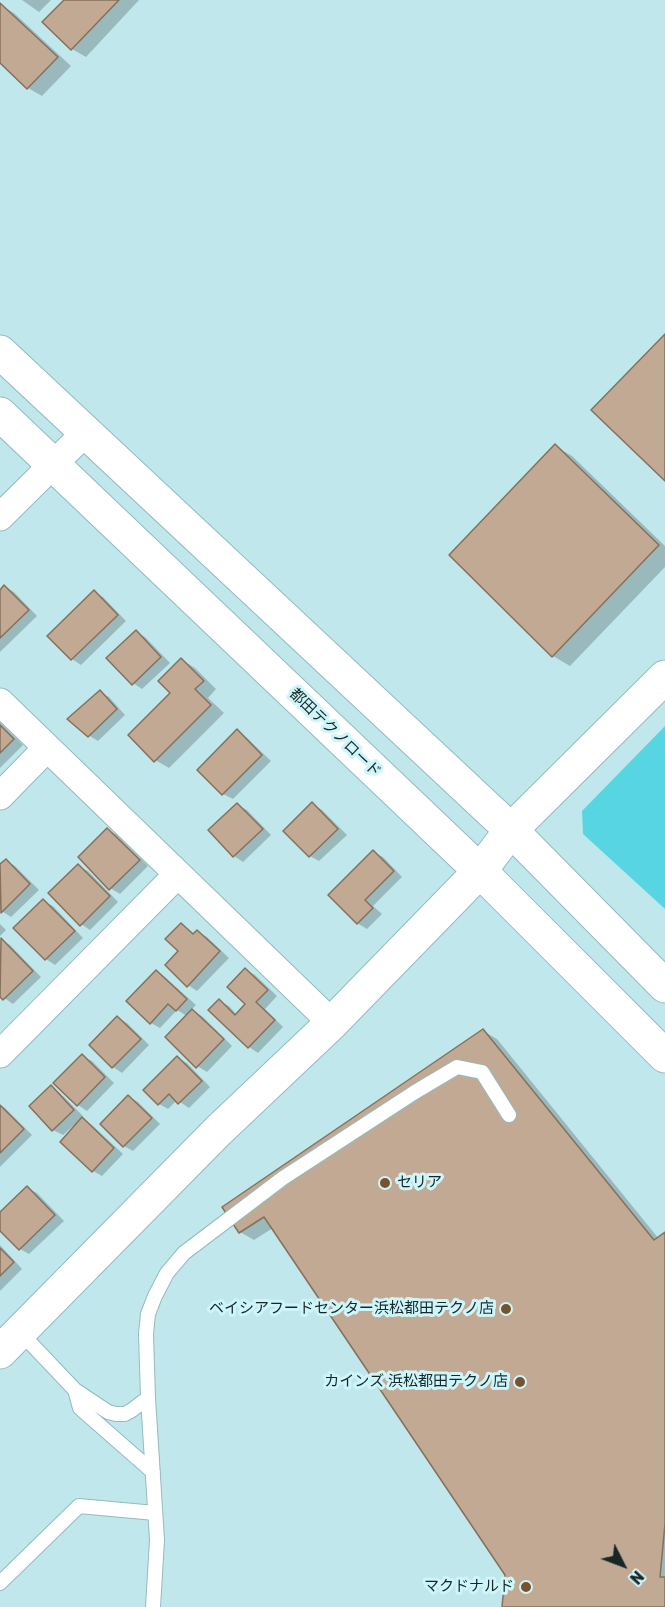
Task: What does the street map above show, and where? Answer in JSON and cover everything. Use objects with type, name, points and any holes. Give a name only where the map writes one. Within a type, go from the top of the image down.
[{"type":"street","points":[[0,352],[510,830],[665,986]]},
{"type":"street","name":"都田テクノロード","points":[[0,414],[480,871],[665,1056]]},
{"type":"street","points":[[0,517],[84,433]]},
{"type":"street","points":[[10,1342],[218,1131],[332,1023],[480,871],[510,830],[665,677]]},
{"type":"street","points":[[0,702],[332,1023]]},
{"type":"street","points":[[0,796],[47,748]]},
{"type":"street","points":[[0,1054],[178,874]]},
{"type":"lane","points":[[153,1607],[157,1540],[146,1334],[148,1314],[154,1296],[167,1273],[184,1253],[283,1179],[457,1067],[482,1072],[509,1115]]},
{"type":"lane","points":[[10,1342],[108,1412],[124,1414],[148,1398]]},
{"type":"lane","points":[[75,1390],[80,1408],[153,1472]]},
{"type":"lane","points":[[0,1583],[79,1506],[156,1513]]},
{"type":"shaded area","points":[[665,726],[665,909],[583,834],[582,811]]},
{"type":"building","points":[[64,0],[119,0],[71,50],[42,22]]},
{"type":"building","points":[[0,3],[58,57],[27,89],[0,63]]},
{"type":"building","points":[[665,334],[665,481],[591,410]]},
{"type":"building","points":[[555,444],[659,545],[552,657],[449,555]]},
{"type":"building","points":[[4,585],[29,610],[0,638],[0,590]]},
{"type":"building","points":[[94,590],[118,615],[71,660],[47,636]]},
{"type":"building","points":[[136,630],[161,657],[132,685],[106,658]]},
{"type":"building","points":[[181,658],[204,681],[195,689],[211,705],[154,762],[128,735],[170,693],[158,681]]},
{"type":"building","points":[[100,690],[117,709],[88,737],[67,719]]},
{"type":"building","points":[[0,725],[14,739],[0,753]]},
{"type":"building","points":[[237,729],[262,755],[222,795],[197,770]]},
{"type":"building","points":[[312,802],[338,829],[309,857],[283,831]]},
{"type":"building","points":[[237,803],[263,829],[233,857],[208,830]]},
{"type":"building","points":[[107,828],[140,860],[109,890],[78,857]]},
{"type":"building","points":[[373,850],[394,871],[365,900],[373,908],[357,924],[328,895]]},
{"type":"building","points":[[6,859],[30,884],[1,913],[0,864]]},
{"type":"building","points":[[78,864],[110,896],[80,926],[48,893]]},
{"type":"building","points":[[43,899],[75,931],[45,960],[13,928]]},
{"type":"building","points":[[181,923],[193,934],[197,930],[220,951],[187,987],[165,965],[178,951],[165,939]]},
{"type":"building","points":[[1,938],[33,971],[3,1000],[0,997]]},
{"type":"building","points":[[245,968],[268,990],[256,1002],[275,1020],[248,1048],[208,1010],[219,999],[235,1015],[245,1004],[227,987]]},
{"type":"building","points":[[156,970],[187,999],[176,1011],[168,1004],[150,1024],[126,1001]]},
{"type":"building","points":[[192,1009],[224,1039],[196,1068],[165,1037]]},
{"type":"building","points":[[117,1016],[141,1039],[112,1068],[89,1045]]},
{"type":"building","name":"カインズ 浜松都田テクノ店","points":[[483,1029],[654,1240],[665,1232],[665,1524],[660,1577],[665,1577],[665,1607],[502,1607],[505,1575],[264,1217],[239,1233],[222,1207]]},
{"type":"building","points":[[82,1054],[105,1077],[77,1106],[53,1083]]},
{"type":"building","points":[[177,1056],[202,1081],[178,1104],[169,1094],[158,1105],[143,1090]]},
{"type":"building","points":[[51,1085],[74,1110],[52,1131],[29,1106]]},
{"type":"building","points":[[128,1095],[152,1118],[123,1147],[100,1124]]},
{"type":"building","points":[[0,1105],[24,1129],[0,1153]]},
{"type":"building","points":[[82,1117],[114,1148],[92,1172],[60,1142]]},
{"type":"building","points":[[27,1186],[55,1215],[19,1250],[0,1231],[0,1212]]},
{"type":"building","points":[[0,1248],[14,1262],[0,1276]]},
{"type":"place","name":"セリア","points":[[385,1183]]},
{"type":"place","name":"ベイシアフードセンター浜松都田テクノ店","points":[[506,1309]]},
{"type":"place","name":"カインズ 浜松都田テクノ店","points":[[520,1382]]},
{"type":"place","name":"マクドナルド","points":[[526,1587]]}]
